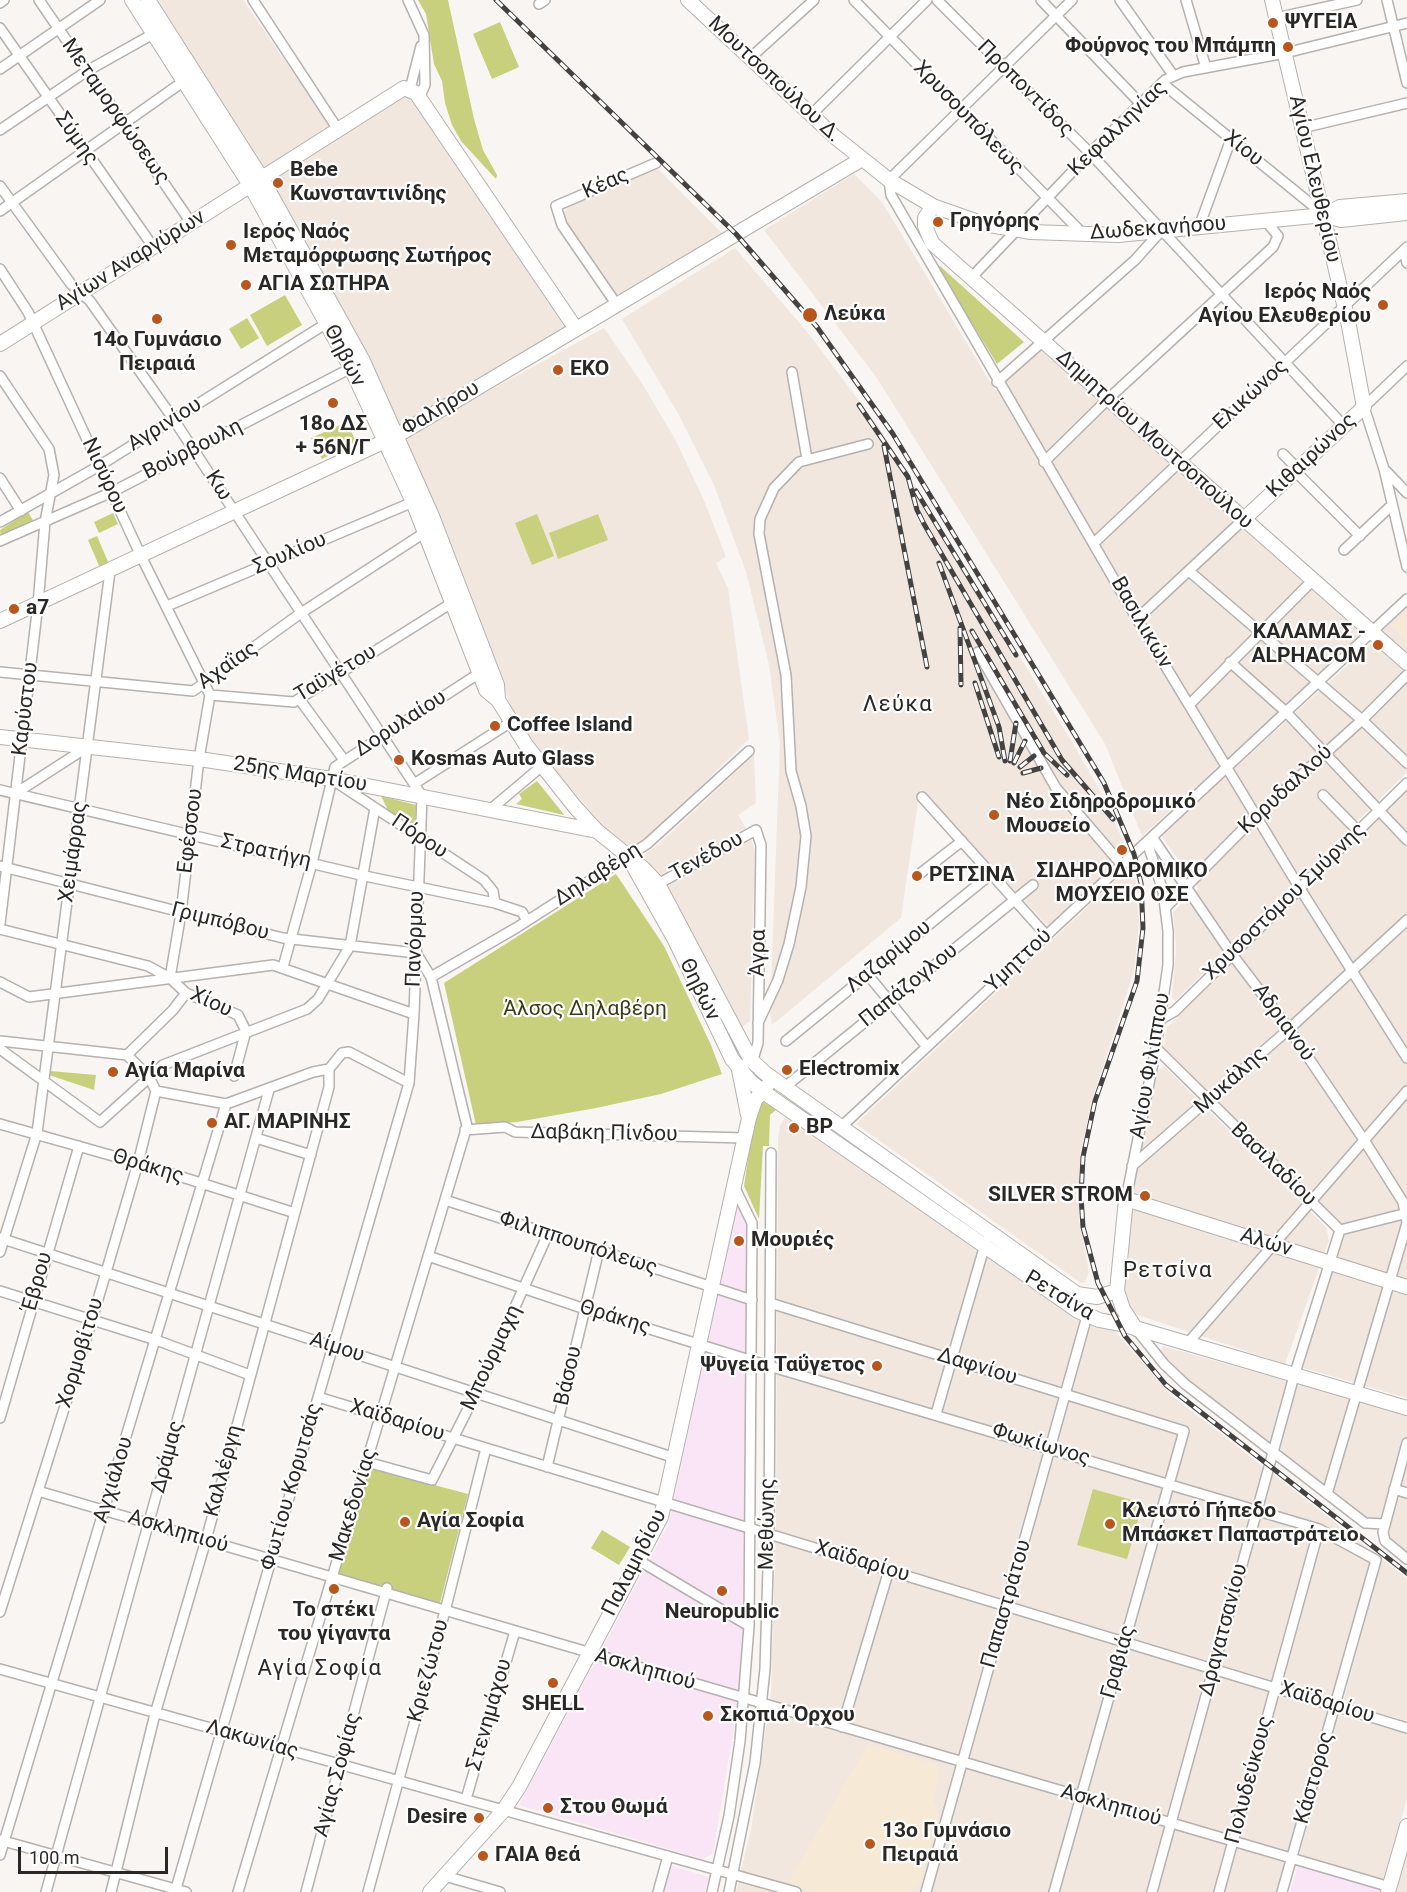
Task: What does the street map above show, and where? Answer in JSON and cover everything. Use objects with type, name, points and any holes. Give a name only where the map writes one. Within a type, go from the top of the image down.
[{"type":"street","points":[[0,3],[4,0]]},
{"type":"street","name":"Μεταμορφώσεως","points":[[39,0],[192,224]]},
{"type":"street","points":[[0,69],[100,0]]},
{"type":"street","name":"Θηβών","points":[[132,0],[184,81],[255,181],[351,368],[392,438],[412,502],[450,604],[486,690],[498,700],[511,723],[542,766],[597,831],[629,856],[658,884],[750,1060],[779,1083]]},
{"type":"street","name":"Θηβών","points":[[148,0],[363,361],[392,438],[496,685],[498,700]]},
{"type":"street","points":[[253,0],[337,128]]},
{"type":"street","points":[[408,0],[424,35],[426,81],[414,93]]},
{"type":"street","name":"Μουτσοπούλου Δ.","points":[[688,0],[749,59],[862,159]]},
{"type":"street","points":[[749,59],[814,0]]},
{"type":"street","name":"Χρυσουπόλεως","points":[[854,0],[960,111],[1084,235]]},
{"type":"street","points":[[811,115],[927,0]]},
{"type":"street","name":"Προποντίδος","points":[[937,0],[1090,153],[1344,426]]},
{"type":"street","points":[[1041,0],[1140,103]]},
{"type":"street","points":[[889,180],[1072,0]]},
{"type":"street","points":[[1120,0],[1173,75]]},
{"type":"street","points":[[1186,0],[1206,68]]},
{"type":"street","name":"Αγίου Ελευθερίου","points":[[1272,0],[1302,128],[1326,215],[1364,407],[1384,469],[1407,567]]},
{"type":"street","points":[[1276,18],[1357,0]]},
{"type":"street","points":[[1387,0],[1407,83]]},
{"type":"street","name":"Κεφαλληνίας","points":[[972,278],[1090,153],[1140,103],[1173,75],[1285,53],[1407,22]]},
{"type":"street","name":"Σύμης","points":[[0,28],[154,248]]},
{"type":"street","points":[[0,130],[87,71],[153,34]]},
{"type":"street","points":[[424,35],[414,93],[576,329]]},
{"type":"street","points":[[0,211],[184,81]]},
{"type":"street","name":"Χίου","points":[[1162,83],[1326,215]]},
{"type":"street","name":"Αγίων Αναργύρων","points":[[0,344],[192,224],[399,89],[414,93]]},
{"type":"street","points":[[1302,128],[1407,103]]},
{"type":"street","points":[[1199,227],[1231,139]]},
{"type":"street","name":"Φαλήρου","points":[[0,621],[392,438],[862,159]]},
{"type":"street","name":"Δωδεκανήσου","points":[[862,159],[889,180],[933,206],[984,224],[1018,230],[1084,235],[1136,234],[1326,215],[1341,220],[1407,213]]},
{"type":"street","name":"Κέας","points":[[617,305],[562,225],[556,206],[656,163]]},
{"type":"street","name":"Βασιλικών","points":[[889,180],[891,195],[897,208],[1044,462],[1299,887],[1407,1058]]},
{"type":"street","name":"Κω","points":[[0,186],[80,293],[90,301],[174,420],[418,790]]},
{"type":"street","name":"Δωδεκανήσου","points":[[1326,215],[1340,207],[1407,201]]},
{"type":"street","name":"Δημητρίου Μουτσοπούλου","points":[[933,206],[926,218],[927,236],[1407,663]]},
{"type":"street","points":[[1044,462],[1108,399],[1277,242],[1276,231],[1265,220]]},
{"type":"street","points":[[997,381],[1135,260],[1162,230]]},
{"type":"street","points":[[1406,249],[1407,262]]},
{"type":"street","name":"Ελικώνος","points":[[1094,543],[1406,249]]},
{"type":"street","name":"Νισύρου","points":[[0,269],[34,323],[141,556],[205,684]]},
{"type":"street","name":"Αγρινίου","points":[[0,522],[99,466],[327,322]]},
{"type":"street","name":"Κιθαιρώνος","points":[[1137,619],[1407,366]]},
{"type":"street","name":"Βούρβουλη","points":[[0,541],[112,492],[351,368]]},
{"type":"street","points":[[792,372],[807,459]]},
{"type":"street","name":"Καρύστου","points":[[0,376],[49,449],[54,475],[45,522],[23,740],[3,867],[0,924]]},
{"type":"street","points":[[759,1023],[778,980],[789,944],[801,888],[806,836],[801,806],[791,771],[786,675],[759,534],[760,519],[774,488],[790,469],[807,459],[868,444]]},
{"type":"street","points":[[1283,454],[1360,536]]},
{"type":"street","points":[[1384,469],[1407,493]]},
{"type":"street","points":[[0,478],[21,511]]},
{"type":"street","name":"Σουλίου","points":[[167,606],[412,502]]},
{"type":"street","points":[[1344,550],[1392,505]]},
{"type":"street","name":"Αχαΐας","points":[[0,672],[187,692],[205,684],[301,613],[424,533]]},
{"type":"street","name":"Χειμάρρας","points":[[0,1252],[2,1239],[37,1133],[110,571]]},
{"type":"street","points":[[1189,571],[1319,682],[1407,763]]},
{"type":"street","points":[[1189,705],[1312,580]]},
{"type":"street","name":"Υμηττού","points":[[842,1127],[1407,599]]},
{"type":"street","name":"Ταϋγέτου","points":[[210,695],[286,703],[300,700],[450,604]]},
{"type":"street","points":[[978,652],[1056,788],[1122,865]]},
{"type":"street","points":[[1230,662],[1286,712],[1407,840]]},
{"type":"street","name":"Δορυλαίου","points":[[284,967],[335,767],[478,675]]},
{"type":"street","name":"Κορυδαλλού","points":[[1166,908],[1256,816],[1362,720],[1407,675]]},
{"type":"street","points":[[205,684],[210,695]]},
{"type":"street","name":"Εφέσσου","points":[[170,978],[181,913],[199,759],[210,695]]},
{"type":"street","points":[[300,700],[344,760]]},
{"type":"street","points":[[418,790],[511,723]]},
{"type":"street","name":"25ης Μαρτίου","points":[[0,738],[199,759],[418,790],[491,809],[597,831]]},
{"type":"street","points":[[16,793],[88,746]]},
{"type":"street","name":"Δηλαβέρη","points":[[431,977],[527,921],[654,839],[749,751]]},
{"type":"street","points":[[491,809],[542,766]]},
{"type":"street","name":"Πόρου","points":[[332,779],[484,880],[493,891],[495,903]]},
{"type":"street","name":"Χρυσοστόμου Σμύρνης","points":[[1161,1019],[1175,1011],[1407,783]]},
{"type":"street","name":"Στρατήγη","points":[[0,790],[365,876],[495,903],[522,912],[527,921]]},
{"type":"street","name":"Πανόρμου","points":[[409,1083],[414,1014],[420,838],[418,790]]},
{"type":"street","points":[[1323,795],[1358,831]]},
{"type":"street","points":[[922,797],[1047,936]]},
{"type":"street","points":[[0,1048],[100,1122],[125,1103],[163,1065],[307,1009],[328,983],[350,946],[365,876],[375,808]]},
{"type":"street","name":"Άγρα","points":[[740,1070],[757,1048],[759,1023],[761,845],[756,830]]},
{"type":"street","name":"Τενέδου","points":[[658,884],[756,830]]},
{"type":"street","name":"Αδριανού","points":[[1150,840],[1188,886],[1232,953],[1289,1029],[1403,1202],[1407,1218]]},
{"type":"street","name":"Αγίου Φιλίππου","points":[[1118,1291],[1126,1199],[1156,1048],[1168,964],[1166,908],[1150,840]]},
{"type":"street","points":[[917,876],[962,841]]},
{"type":"street","name":"Θηβών","points":[[629,856],[636,875],[652,897],[675,940],[740,1070],[762,1091],[787,1108]]},
{"type":"street","name":"Γριμπόβου","points":[[3,867],[291,940],[416,953]]},
{"type":"street","name":"Λαζαρίμου","points":[[786,1041],[991,874]]},
{"type":"street","name":"Παπάζογλου","points":[[779,1083],[889,1001],[1033,885]]},
{"type":"street","name":"Μυκάλης","points":[[1132,1166],[1289,1029],[1407,920]]},
{"type":"street","name":"Χίου","points":[[0,929],[148,966],[170,978],[186,993],[238,1015],[246,1031]]},
{"type":"street","points":[[416,953],[431,977]]},
{"type":"street","points":[[0,982],[29,997],[261,966],[284,967],[414,1014]]},
{"type":"street","points":[[868,975],[927,1047]]},
{"type":"street","name":"Μακεδονίας","points":[[238,1892],[465,1130],[464,1114],[431,977]]},
{"type":"street","points":[[127,1055],[173,1010],[186,993]]},
{"type":"street","points":[[234,1076],[246,1031]]},
{"type":"street","points":[[0,1041],[127,1055],[149,1077],[156,1091],[226,1104],[313,1072],[329,1070],[342,1053],[350,1052],[409,1083]]},
{"type":"street","name":"Βασιλαδίου","points":[[1156,1048],[1340,1230]]},
{"type":"street","name":"Καλλέργη","points":[[111,1892],[155,1714],[206,1540],[311,1155],[329,1087],[329,1070]]},
{"type":"street","name":"Παλαμηδίου","points":[[740,1070],[749,1118]]},
{"type":"street","name":"Φωτίου Κορυτσάς","points":[[175,1891],[409,1083]]},
{"type":"street","name":"Παλαμηδίου","points":[[430,1892],[503,1810],[519,1787],[657,1524],[665,1503],[749,1118],[755,1100],[762,1091],[779,1083]]},
{"type":"street","name":"Ρετσίνα","points":[[779,1083],[1077,1294],[1097,1297],[1118,1291]]},
{"type":"street","name":"Δράμας","points":[[46,1892],[269,1090]]},
{"type":"street","name":"Χορμοβίτου","points":[[0,1612],[92,1320],[138,1163],[156,1091]]},
{"type":"street","points":[[1187,1344],[1407,1091]]},
{"type":"street","name":"Αγχιάλου","points":[[0,1855],[2,1841],[226,1104]]},
{"type":"street","name":"Ρετσίνα","points":[[787,1108],[1069,1307],[1087,1316],[1407,1408]]},
{"type":"street","name":"Θράκης","points":[[0,1124],[138,1163],[295,1213]]},
{"type":"street","name":"Δαβάκη Πίνδου","points":[[465,1130],[505,1127],[515,1132],[745,1138]]},
{"type":"street","points":[[256,1138],[311,1155]]},
{"type":"street","name":"Έβρου","points":[[0,1418],[32,1301],[79,1146]]},
{"type":"street","name":"Μεθώνης","points":[[729,1892],[748,1803],[762,1704],[769,1534],[771,1153]]},
{"type":"street","name":"Μεθώνης","points":[[712,1892],[729,1816],[745,1699],[749,1626],[752,1223],[734,1185]]},
{"type":"street","name":"Αλών","points":[[1126,1199],[1407,1287]]},
{"type":"street","name":"Φιλιππουπόλεως","points":[[445,1200],[712,1288]]},
{"type":"street","points":[[1328,1494],[1407,1218],[1340,1230]]},
{"type":"street","name":"Δραγατσανίου","points":[[1152,1892],[1294,1376],[1340,1230]]},
{"type":"street","points":[[936,1414],[989,1232]]},
{"type":"street","name":"Μπούρμαχη","points":[[367,1462],[432,1480],[476,1393],[548,1234]]},
{"type":"street","name":"Αίμου","points":[[2,1239],[675,1458]]},
{"type":"street","name":"Βάσου","points":[[547,1467],[599,1250]]},
{"type":"street","name":"Θράκης","points":[[428,1256],[585,1309],[700,1344]]},
{"type":"street","points":[[712,1288],[752,1300]]},
{"type":"street","points":[[0,1291],[156,1340],[250,1375]]},
{"type":"street","points":[[1118,1291],[1123,1309],[1136,1329],[1173,1374],[1365,1524],[1384,1524]]},
{"type":"street","name":"Δαφνίου","points":[[770,1303],[1184,1431]]},
{"type":"street","name":"Παπαστράτου","points":[[926,1892],[1087,1316]]},
{"type":"street","name":"Φωκίωνος","points":[[700,1344],[1319,1529],[1376,1560]]},
{"type":"street","name":"Χαϊδαρίου","points":[[318,1397],[1407,1728]]},
{"type":"street","name":"Γραβιάς","points":[[1054,1892],[1184,1431]]},
{"type":"street","points":[[1407,1443],[1384,1524],[1385,1541],[1407,1559]]},
{"type":"street","name":"Κριεζώτου","points":[[368,1892],[445,1611],[486,1448]]},
{"type":"street","points":[[1394,1489],[1407,1493]]},
{"type":"street","name":"Ασκληπιού","points":[[38,1491],[271,1560],[386,1591],[588,1654],[1171,1823],[1389,1890]]},
{"type":"street","name":"Πολυδεύκους","points":[[1219,1892],[1319,1529]]},
{"type":"street","points":[[638,1560],[749,1626]]},
{"type":"street","name":"Κάστορος","points":[[1282,1892],[1376,1560]]},
{"type":"street","points":[[842,1727],[889,1570]]},
{"type":"street","name":"Αγίας Σοφίας","points":[[306,1892],[386,1591]]},
{"type":"street","name":"Στενημάχου","points":[[466,1799],[515,1631]]},
{"type":"street","name":"Λακωνίας","points":[[0,1669],[796,1892]]},
{"type":"street","points":[[1389,1890],[1407,1826]]},
{"type":"street","points":[[2,1841],[116,1872],[175,1891],[186,1892]]},
{"type":"street","points":[[658,1892],[668,1856]]},
{"type":"street","points":[[446,1876],[500,1892]]},
{"type":"shaded area","points":[[158,0],[243,0],[331,127],[264,170]]},
{"type":"shaded area","points":[[408,92],[570,332],[399,429],[367,353],[267,178]]},
{"type":"shaded area","points":[[657,168],[725,236],[619,301],[564,220],[563,215],[568,206]]},
{"type":"shaded area","points":[[854,174],[882,202],[995,390],[1043,349],[1364,634],[1142,836],[1105,744],[877,378],[764,230]]},
{"type":"shaded area","points":[[735,248],[809,334],[880,429],[1074,745],[1108,805],[1127,851],[1048,926],[920,789],[901,918],[772,1025],[770,1013],[780,743],[769,665],[746,572],[714,485],[679,415],[622,319]]},
{"type":"shaded area","points":[[604,328],[643,385],[675,439],[703,498],[726,557],[716,563],[728,588],[749,739],[653,833],[632,848],[611,834],[574,793],[524,729],[512,709],[404,437]]},
{"type":"shaded area","points":[[1407,605],[1407,657],[1379,632]]},
{"type":"shaded area","points":[[1407,610],[1407,642],[1391,627]]},
{"type":"shaded area","points":[[1373,642],[1407,671],[1407,772],[1175,1001],[1172,997],[1176,948],[1173,912],[1198,889],[1161,835]]},
{"type":"shaded area","points":[[754,755],[756,803],[738,815],[746,828],[662,876],[642,856],[659,844]]},
{"type":"shaded area","points":[[1407,792],[1407,1208],[1340,1225],[1163,1051],[1167,1027]]},
{"type":"shaded area","points":[[751,840],[755,850],[750,1021],[741,1028],[668,886]]},
{"type":"shaded area","points":[[1131,866],[1136,882],[1139,924],[1134,971],[1092,1100],[1080,1154],[1079,1220],[1089,1272],[1085,1282],[1081,1283],[856,1124]]},
{"type":"shaded area","points":[[1164,1066],[1326,1227],[1329,1240],[1285,1364],[1126,1311],[1122,1291],[1128,1205],[1156,1073]]},
{"type":"shaded area","points":[[786,1115],[1074,1317],[1115,1331],[1171,1395],[1373,1552],[1276,1892],[736,1892],[751,1829],[771,1693],[776,1524],[778,1139],[780,1126]]},
{"type":"shaded area","points":[[737,1200],[746,1214],[749,1228],[745,1628],[737,1708],[713,1854],[703,1859],[519,1805],[669,1523]]},
{"type":"shaded area","points":[[1407,1218],[1407,1398],[1300,1367],[1345,1234]]},
{"type":"shaded area","points":[[1163,1346],[1407,1415],[1407,1553],[1172,1369],[1160,1353]]},
{"type":"shaded area","points":[[1382,1559],[1407,1579],[1407,1721],[1343,1702]]},
{"type":"shaded area","points":[[1338,1715],[1407,1734],[1407,1799],[1384,1879],[1299,1855]]},
{"type":"shaded area","name":"13ο Γυμνάσιο Πειραιά","points":[[868,1744],[937,1765],[940,1771],[933,1803],[939,1810],[922,1879],[910,1892],[814,1892],[787,1885]]},
{"type":"shaded area","points":[[1407,1844],[1407,1892],[1395,1892]]},
{"type":"shaded area","points":[[669,1865],[709,1877],[705,1892],[662,1892]]},
{"type":"shaded area","points":[[1298,1865],[1385,1890],[1384,1892],[1290,1892]]},
{"type":"green space","points":[[418,0],[448,0],[474,119],[483,150],[497,175],[496,179],[461,141],[452,125],[445,103],[442,81],[434,64],[426,14]]},
{"type":"green space","points":[[500,22],[519,67],[492,79],[473,34]]},
{"type":"green space","points":[[940,266],[1024,342],[997,364],[938,268]]},
{"type":"green space","points":[[285,295],[302,325],[267,346],[250,315]]},
{"type":"green space","points":[[247,318],[259,338],[241,349],[229,329]]},
{"type":"green space","points":[[347,422],[356,442],[322,459],[311,438]]},
{"type":"green space","points":[[28,512],[34,522],[1,537],[0,530]]},
{"type":"green space","points":[[113,513],[118,524],[99,533],[94,522]]},
{"type":"green space","points":[[537,514],[554,556],[532,565],[515,523]]},
{"type":"green space","points":[[598,514],[608,540],[558,559],[549,533]]},
{"type":"green space","points":[[97,536],[109,564],[100,568],[88,540]]},
{"type":"green space","points":[[537,781],[564,815],[516,804],[522,799],[519,794]]},
{"type":"green space","points":[[381,796],[416,805],[415,829],[389,812]]},
{"type":"green space","name":"Άλσος Δηλαβέρη","points":[[616,874],[664,946],[711,1045],[722,1074],[661,1094],[596,1108],[517,1122],[476,1125],[444,983]]},
{"type":"green space","points":[[50,1071],[96,1075],[94,1090],[49,1075]]},
{"type":"green space","points":[[761,1101],[777,1109],[770,1115],[769,1146],[763,1146],[759,1219],[744,1186],[756,1106]]},
{"type":"green space","points":[[367,1467],[468,1494],[440,1603],[336,1573]]},
{"type":"green space","name":"Κλειστό Γήπεδο Μπάσκετ Παπαστράτειο","points":[[1093,1489],[1143,1503],[1127,1559],[1077,1545]]},
{"type":"green space","points":[[602,1530],[630,1547],[619,1565],[591,1548]]},
{"type":"railway","points":[[496,0],[736,234],[817,327],[893,434],[1104,783],[1134,854],[1141,883],[1143,928],[1137,981],[1095,1101],[1083,1157],[1081,1196],[1083,1227],[1098,1283],[1125,1336],[1166,1385],[1407,1573]]},
{"type":"railway","points":[[859,405],[908,477],[917,510],[924,524],[1062,760],[1113,819]]},
{"type":"railway","points":[[884,446],[927,667]]},
{"type":"railway","points":[[916,491],[1016,655]]},
{"type":"railway","points":[[939,563],[999,727],[1005,761]]},
{"type":"railway","points":[[960,628],[961,685]]},
{"type":"railway","points":[[972,631],[1044,753],[1067,775]]},
{"type":"railway","points":[[975,683],[999,757]]},
{"type":"railway","points":[[1010,761],[1016,723]]},
{"type":"railway","points":[[1014,763],[1025,741]]},
{"type":"railway","points":[[1020,767],[1034,756]]},
{"type":"railway","points":[[1023,773],[1041,768]]},
{"type":"place","name":"ΨΥΓΕΙΑ","points":[[1273,23]]},
{"type":"place","name":"Φούρνος του Μπάμπη","points":[[1288,47]]},
{"type":"place","name":"Bebe Κωνσταντινίδης","points":[[278,183]]},
{"type":"place","name":"Γρηγόρης","points":[[938,222]]},
{"type":"place","name":"Ιερός Ναός Μεταμόρφωσης Σωτήρος","points":[[231,245]]},
{"type":"place","name":"ΑΓΙΑ ΣΩΤΗΡΑ","points":[[246,285]]},
{"type":"place","name":"Ιερός Ναός Αγίου Ελευθερίου","points":[[1383,305]]},
{"type":"place","name":"Λεύκα","points":[[810,315]]},
{"type":"place","name":"14ο Γυμνάσιο Πειραιά","points":[[157,319]]},
{"type":"place","name":"EKO","points":[[558,370]]},
{"type":"place","name":"18ο ΔΣ + 56Ν/Γ","points":[[333,403]]},
{"type":"place","name":"a7","points":[[14,609]]},
{"type":"place","name":"ΚΑΛΑΜΑΣ - ALPHACOM","points":[[1378,645]]},
{"type":"place","name":"Coffee Island","points":[[495,726]]},
{"type":"place","name":"Kosmas Auto Glass","points":[[399,760]]},
{"type":"place","name":"Νέο Σιδηροδρομικό Μουσείο","points":[[994,815]]},
{"type":"place","name":"ΣΙΔΗΡΟΔΡΟΜΙΚΟ ΜΟΥΣΕΙΟ ΟΣΕ","points":[[1122,850]]},
{"type":"place","name":"ΡΕΤΣΙΝΑ","points":[[917,876]]},
{"type":"place","name":"Electromix","points":[[787,1070]]},
{"type":"place","name":"Αγία Μαρίνα","points":[[113,1072]]},
{"type":"place","name":"ΑΓ. ΜΑΡΙΝΗΣ","points":[[212,1123]]},
{"type":"place","name":"BP","points":[[794,1128]]},
{"type":"place","name":"SILVER STROM","points":[[1145,1196]]},
{"type":"place","name":"Μουριές","points":[[739,1241]]},
{"type":"place","name":"Ψυγεία Ταΰγετος","points":[[877,1366]]},
{"type":"place","name":"Αγία Σοφία","points":[[405,1522]]},
{"type":"place","name":"Κλειστό Γήπεδο Μπάσκετ Παπαστράτειο","points":[[1110,1524]]},
{"type":"place","name":"Το στέκι του γίγαντα","points":[[334,1589]]},
{"type":"place","name":"Neuropublic","points":[[722,1591]]},
{"type":"place","name":"SHELL","points":[[553,1683]]},
{"type":"place","name":"Σκοπιά Όρχου","points":[[708,1716]]},
{"type":"place","name":"Στου Θωμά","points":[[548,1808]]},
{"type":"place","name":"Desire","points":[[479,1818]]},
{"type":"place","name":"13ο Γυμνάσιο Πειραιά","points":[[870,1844]]},
{"type":"place","name":"ΓΑΙΑ θεά","points":[[483,1856]]},
{"type":"district","name":"Λεύκα","points":[[898,705]]},
{"type":"district","name":"Ρετσίνα","points":[[1168,1271]]},
{"type":"district","name":"Αγία Σοφία","points":[[320,1669]]}]
